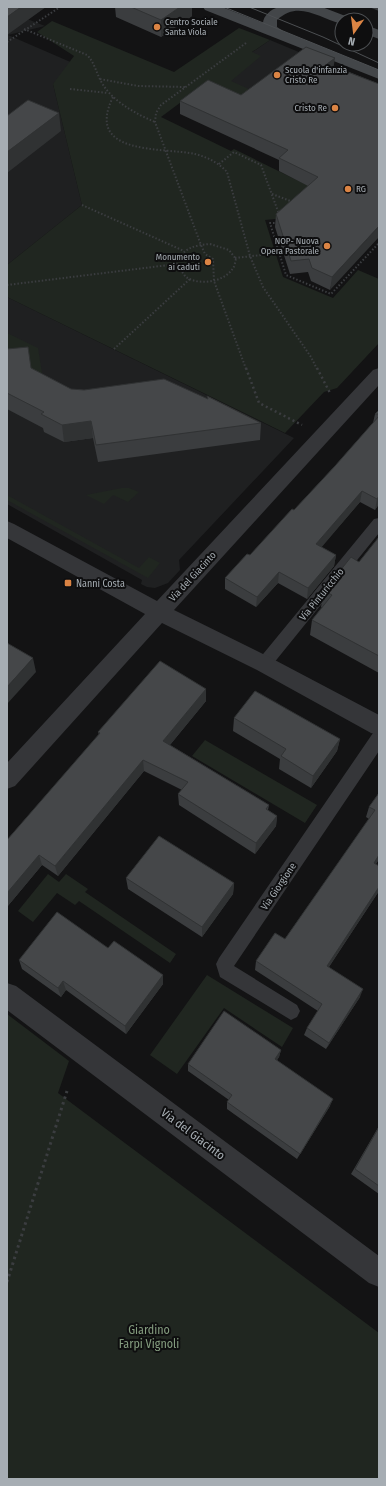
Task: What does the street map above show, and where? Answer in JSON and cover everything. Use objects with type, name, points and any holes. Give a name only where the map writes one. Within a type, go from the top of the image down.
[{"type":"main road","points":[[210,7],[379,75]]},
{"type":"main road","points":[[266,7],[290,8]]},
{"type":"main road","points":[[305,7],[315,9],[334,16]]},
{"type":"main road","points":[[280,36],[270,28],[269,22],[274,14],[290,8]]},
{"type":"main road","points":[[341,60],[361,63],[379,58]]},
{"type":"street","name":"Via del Giacinto","points":[[7,779],[379,374]]},
{"type":"street","points":[[7,529],[159,612],[264,664],[379,726]]},
{"type":"street","name":"Via del Giacinto","points":[[7,995],[379,1273]]},
{"type":"lane","name":"Via Pinturicchio","points":[[264,664],[379,523]]},
{"type":"lane","name":"Via Giorgione","points":[[291,1011],[226,970],[225,964],[379,738]]},
{"type":"path","points":[[7,42],[24,29],[60,7]]},
{"type":"path","points":[[24,29],[87,55],[91,58],[108,93],[155,122]]},
{"type":"path","points":[[251,40],[158,108],[155,122],[201,245],[205,254],[213,259],[214,281],[259,403],[305,426]]},
{"type":"path","points":[[100,79],[138,86],[186,87]]},
{"type":"path","points":[[70,89],[108,93]]},
{"type":"path","points":[[113,97],[106,109],[105,116],[106,125],[116,138],[126,143],[152,150],[194,154],[219,164],[227,172],[250,256],[263,287],[312,356],[332,397]]},
{"type":"path","points":[[219,164],[234,152],[261,165],[280,218]]},
{"type":"path","points":[[272,194],[296,203]]},
{"type":"path","points":[[82,205],[184,251]]},
{"type":"path","points":[[282,222],[270,223],[286,275],[332,294],[379,243]]},
{"type":"path","points":[[210,244],[222,248],[231,254],[234,258],[235,265],[231,273],[222,279],[214,281],[198,281],[183,275],[177,264],[180,255],[184,251],[201,245],[210,244]]},
{"type":"path","points":[[234,258],[279,253]]},
{"type":"path","points":[[7,285],[177,264]]},
{"type":"path","points":[[114,349],[190,278]]},
{"type":"path","points":[[7,1282],[67,1091]]},
{"type":"shaded area","points":[[7,11],[45,26],[8,35],[82,67],[53,84],[82,205],[7,265]]},
{"type":"shaded area","name":"Scuola d'infanzia Cristo Re","points":[[270,40],[342,70],[296,107],[204,85]]},
{"type":"shaded area","points":[[7,297],[294,438],[179,560],[180,570],[168,583],[155,588],[147,587],[141,584],[142,580],[7,504]]},
{"type":"green space","points":[[52,21],[174,72],[239,28],[270,40],[252,52],[261,56],[231,81],[251,90],[241,99],[204,85],[161,117],[231,151],[234,149],[317,190],[285,218],[265,220],[283,277],[333,298],[358,270],[379,279],[379,343],[337,388],[324,392],[285,433],[7,297],[7,265],[82,205],[53,84],[74,56],[37,32]]},
{"type":"green space","points":[[7,333],[38,348],[43,379],[7,367]]},
{"type":"green space","points":[[129,488],[139,492],[128,502],[113,495],[104,504],[86,495]]},
{"type":"green space","points":[[7,495],[139,568],[149,557],[160,563],[148,578],[7,500]]},
{"type":"green space","points":[[205,740],[317,805],[305,823],[192,756]]},
{"type":"green space","points":[[48,874],[59,882],[66,874],[88,889],[85,892],[176,954],[170,963],[79,901],[75,905],[57,893],[33,922],[18,911]]},
{"type":"green space","points":[[207,975],[293,1028],[282,1047],[224,1008],[177,1074],[150,1055]]},
{"type":"green space","name":"Giardino Farpi Vignoli","points":[[7,1014],[69,1061],[58,1093],[379,1333],[379,1479],[7,1479]]},
{"type":"building","points":[[7,7],[21,7],[7,17]]},
{"type":"building","points":[[131,7],[180,7],[161,20]]},
{"type":"building","points":[[306,47],[335,58],[327,64],[379,84],[379,226],[332,277],[312,268],[309,259],[291,261],[276,214],[318,177],[279,158],[288,150],[180,101],[208,80],[241,95]]},
{"type":"building","points":[[28,100],[59,113],[7,152],[7,116]]},
{"type":"building","points":[[28,347],[31,368],[71,389],[84,390],[164,379],[208,399],[207,396],[261,423],[96,445],[91,421],[62,425],[41,414],[44,412],[7,393],[7,349]]},
{"type":"building","points":[[379,416],[379,496],[377,499],[362,491],[316,544],[336,555],[308,588],[279,572],[257,597],[225,578],[247,554],[250,555],[292,509],[294,510]]},
{"type":"building","points":[[379,537],[379,656],[312,620],[332,595],[324,591],[351,557],[359,562]]},
{"type":"building","points":[[7,643],[33,658],[7,687]]},
{"type":"building","points":[[160,661],[206,689],[163,741],[269,805],[266,809],[277,816],[256,843],[178,794],[188,782],[143,760],[55,866],[39,855],[7,893],[7,840]]},
{"type":"building","points":[[255,691],[340,739],[313,776],[281,756],[286,749],[234,718]]},
{"type":"building","points":[[379,793],[379,855],[374,863],[379,866],[379,887],[327,966],[363,989],[329,1043],[307,1028],[322,1004],[256,961],[275,933],[285,939],[375,810],[369,807]]},
{"type":"building","points":[[159,836],[234,883],[202,927],[126,878]]},
{"type":"building","points":[[57,912],[108,948],[114,941],[163,975],[125,1026],[63,981],[58,988],[19,960]]},
{"type":"building","points":[[224,1011],[281,1050],[275,1059],[333,1099],[300,1154],[227,1102],[232,1095],[188,1064]]},
{"type":"building","points":[[379,1127],[379,1186],[355,1169]]},
{"type":"tram line","points":[[224,7],[379,70]]},
{"type":"tram line","points":[[249,7],[323,37],[379,63]]},
{"type":"place","name":"Centro Sociale Santa Viola","points":[[157,27]]},
{"type":"place","name":"Scuola d'infanzia Cristo Re","points":[[277,75]]},
{"type":"place","name":"Cristo Re","points":[[335,108]]},
{"type":"place","name":"RG","points":[[348,189]]},
{"type":"place","name":"NOP- Nuova Opera Pastorale","points":[[327,246]]},
{"type":"place","name":"Monumento ai caduti","points":[[208,262]]},
{"type":"place","name":"Nanni Costa","points":[[68,583]]}]
